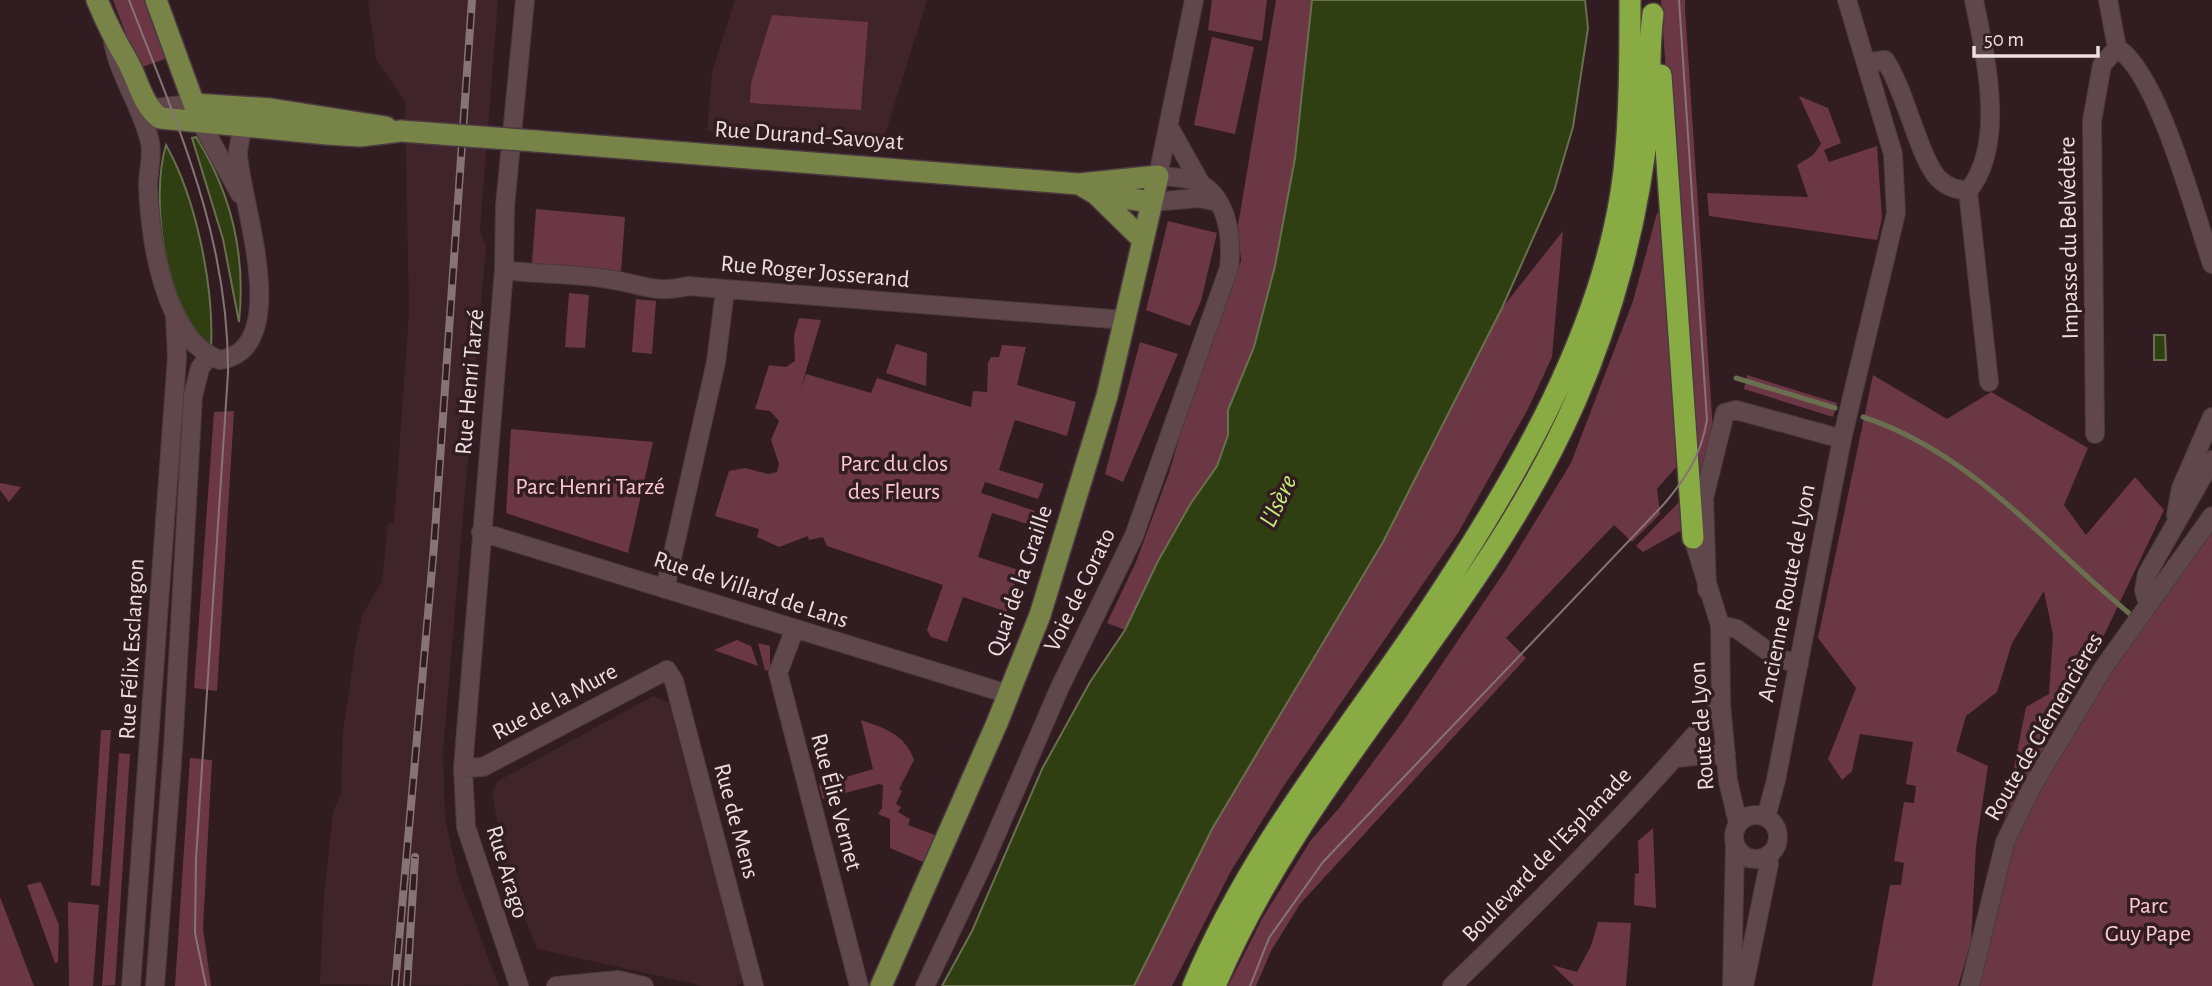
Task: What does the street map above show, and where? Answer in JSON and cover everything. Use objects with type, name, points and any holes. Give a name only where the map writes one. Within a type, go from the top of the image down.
[{"type":"highway","points":[[1193,986],[1244,881],[1307,780],[1430,609],[1526,452],[1558,389],[1587,319],[1613,230],[1624,173],[1630,89],[1630,0]]},
{"type":"highway","points":[[1652,7],[1658,38],[1693,538]]},
{"type":"highway","points":[[1215,986],[1263,889],[1497,541],[1541,469],[1575,402],[1610,306],[1635,213],[1648,123],[1652,7]]},
{"type":"main road","points":[[97,0],[111,37],[128,62],[148,117],[168,120],[198,113],[271,109],[363,121],[401,131]]},
{"type":"main road","points":[[156,0],[198,113]]},
{"type":"main road","points":[[198,113],[243,128],[360,136],[401,131]]},
{"type":"main road","name":"Rue Durand-Savoyat","points":[[401,131],[1088,189],[1158,176]]},
{"type":"main road","name":"Quai de la Graille","points":[[881,986],[1040,615],[1107,397],[1158,176]]},
{"type":"main road","points":[[1088,189],[1152,202]]},
{"type":"main road","points":[[1088,189],[1143,240]]},
{"type":"street","name":"Rue Henri Tarzé","points":[[463,768],[504,270],[505,206],[525,0]]},
{"type":"street","points":[[1194,0],[1158,176],[1200,184]]},
{"type":"street","name":"Ancienne Route de Lyon","points":[[1766,817],[1799,664],[1842,439],[1896,213],[1893,154],[1847,0]]},
{"type":"street","points":[[1974,0],[1984,48],[1990,133],[1984,168],[1968,191],[1989,382]]},
{"type":"street","points":[[2108,0],[2117,48],[2127,54],[2139,71],[2159,109],[2212,264]]},
{"type":"street","name":"Impasse du Belvédère","points":[[2095,434],[2092,121],[2102,65],[2117,48]]},
{"type":"street","points":[[1866,63],[1885,60],[1898,83],[1937,178],[1953,189],[1968,191]]},
{"type":"street","points":[[198,113],[247,207]]},
{"type":"street","points":[[148,117],[151,146],[148,184],[157,258],[175,316],[209,356],[228,358],[243,350],[253,334],[258,314],[259,278],[238,155],[243,128]]},
{"type":"street","name":"Voie de Corato","points":[[925,986],[1149,497],[1170,429],[1229,268],[1231,236],[1218,202],[1200,184],[1169,127]]},
{"type":"street","points":[[1152,202],[1199,198],[1218,202]]},
{"type":"street","name":"Rue Roger Josserand","points":[[504,270],[615,280],[634,286],[670,290],[688,286],[1125,320]]},
{"type":"street","points":[[665,589],[716,362],[725,290]]},
{"type":"street","name":"Rue Félix Esclangon","points":[[131,986],[177,357],[175,316]]},
{"type":"street","name":"Rue Félix Esclangon","points":[[155,986],[175,723],[193,396],[200,368],[209,356]]},
{"type":"street","name":"Route de Lyon","points":[[1707,590],[1704,498],[1725,414],[1736,410],[1842,439]]},
{"type":"street","points":[[2175,523],[2181,488],[2212,416]]},
{"type":"street","points":[[2148,604],[2144,590],[2147,574],[2212,460]]},
{"type":"street","name":"Route de Clémencières","points":[[1970,986],[2005,842],[2034,783],[2131,628],[2212,516]]},
{"type":"street","name":"Rue de Villard de Lans","points":[[481,532],[794,631],[1008,694]]},
{"type":"street","name":"Route de Lyon","points":[[1693,538],[1720,625],[1721,704],[1731,795],[1738,823]]},
{"type":"street","name":"Route de Lyon","points":[[1720,625],[1737,629],[1777,658],[1799,664]]},
{"type":"street","name":"Rue Élie Vernet","points":[[794,631],[778,673],[859,986]]},
{"type":"street","name":"Rue de la Mure","points":[[463,768],[483,767],[667,670]]},
{"type":"street","name":"Rue de Mens","points":[[667,670],[674,681],[754,986]]},
{"type":"street","name":"Boulevard de l'Esplanade","points":[[1452,986],[1676,758],[1721,704]]},
{"type":"street","points":[[1676,758],[1726,753]]},
{"type":"street","name":"Rue Arago","points":[[463,768],[466,827],[519,986]]},
{"type":"street","points":[[1732,986],[1733,837],[1738,823],[1751,815],[1766,817],[1772,822],[1778,836],[1774,850],[1768,855],[1749,858],[1735,845]]},
{"type":"street","points":[[1744,986],[1769,864],[1768,855]]},
{"type":"street","points":[[556,986],[618,980],[645,986]]},
{"type":"shaded area","points":[[368,0],[498,0],[480,230],[486,246],[443,752],[445,818],[458,877],[499,986],[320,984],[324,897],[333,812],[341,793],[343,732],[355,650],[362,615],[382,581],[388,523],[394,523],[409,313],[405,101],[376,59]]},
{"type":"shaded area","points":[[735,0],[927,0],[883,141],[707,131],[712,72]]},
{"type":"shaded area","points":[[653,696],[669,703],[743,981],[737,986],[703,986],[537,949],[506,870],[492,793],[498,781]]},
{"type":"green space","points":[[113,0],[145,0],[168,58],[139,68]]},
{"type":"green space","points":[[1212,0],[1267,0],[1262,41],[1208,30]]},
{"type":"green space","points":[[1276,0],[1312,0],[1295,158],[1275,266],[1254,347],[1228,410],[1228,435],[1217,466],[1191,503],[1158,561],[1125,630],[1107,623],[1136,562],[1169,473],[1194,387],[1241,261],[1238,225]]},
{"type":"green space","points":[[1661,0],[1685,0],[1713,431],[1706,463],[1694,479]]},
{"type":"green space","points":[[772,15],[868,22],[861,110],[750,103],[751,83]]},
{"type":"green space","points":[[1212,37],[1254,47],[1235,134],[1194,125]]},
{"type":"green space","points":[[1799,96],[1828,108],[1841,143],[1824,150],[1829,162],[1877,146],[1882,218],[1877,240],[1709,216],[1707,193],[1808,197],[1797,165],[1813,155],[1821,144]]},
{"type":"green space","points":[[536,209],[625,217],[621,271],[532,263]]},
{"type":"green space","points":[[1665,212],[1678,465],[1657,489],[1660,514],[1632,542],[1614,525],[1506,638],[1526,658],[1300,904],[1271,951],[1256,986],[1228,986],[1263,917],[1311,840],[1340,807],[1404,720],[1507,568],[1571,463],[1633,301],[1657,213]]},
{"type":"green space","points":[[1168,221],[1217,233],[1201,301],[1190,326],[1146,310]]},
{"type":"green space","points":[[1563,231],[1552,357],[1528,409],[1458,533],[1283,787],[1231,871],[1172,986],[1134,986],[1212,829],[1383,542],[1502,308]]},
{"type":"green space","points":[[569,293],[589,295],[585,348],[565,347]]},
{"type":"green space","points":[[636,299],[656,301],[652,354],[632,352]]},
{"type":"green space","name":"Parc du clos des Fleurs","points":[[799,318],[821,320],[800,391],[806,374],[871,393],[877,378],[971,407],[973,391],[987,392],[988,363],[991,357],[999,357],[1002,345],[1026,347],[1017,385],[1076,402],[1067,436],[1015,420],[999,470],[1044,484],[1038,499],[985,482],[981,493],[1035,511],[1031,525],[992,513],[978,557],[1019,570],[1007,612],[963,597],[947,642],[931,637],[927,630],[943,585],[827,546],[823,537],[809,540],[808,536],[779,547],[757,537],[759,529],[715,516],[729,471],[745,468],[768,474],[777,472],[779,464],[771,440],[779,421],[770,411],[755,409],[769,365],[786,367],[795,361],[794,335]]},
{"type":"green space","points":[[1140,342],[1178,354],[1123,482],[1105,474]]},
{"type":"green space","points":[[896,344],[927,353],[926,386],[886,373]]},
{"type":"green space","points":[[1747,375],[1837,403],[1833,417],[1744,389]]},
{"type":"green space","points":[[1873,375],[1947,419],[1991,392],[2088,448],[2064,505],[2086,535],[2135,477],[2164,510],[2094,656],[2004,819],[2026,707],[2049,694],[2053,635],[2044,591],[2012,643],[1997,692],[1966,716],[1956,751],[1988,766],[1976,846],[1971,942],[1958,986],[1872,986],[1890,885],[1901,885],[1904,863],[1894,861],[1904,802],[1914,803],[1916,786],[1906,784],[1913,742],[1860,734],[1852,771],[1842,780],[1828,759],[1856,688],[1818,638]]},
{"type":"green space","points":[[234,411],[217,691],[194,688],[214,412]]},
{"type":"green space","name":"Parc Henri Tarzé","points":[[511,429],[653,442],[628,553],[506,513]]},
{"type":"green space","points":[[0,483],[21,487],[9,502],[0,490]]},
{"type":"green space","points":[[1682,499],[1684,529],[1643,552],[1636,546]]},
{"type":"green space","name":"Parc Guy Pape","points":[[2212,517],[2212,986],[1969,986],[2005,842],[2084,698]]},
{"type":"green space","points":[[737,640],[751,646],[758,666],[714,650]]},
{"type":"green space","points":[[758,643],[770,646],[770,671],[765,670]]},
{"type":"green space","points":[[861,720],[893,733],[905,744],[914,760],[899,789],[902,791],[896,804],[901,807],[898,812],[910,819],[908,825],[935,835],[923,862],[890,848],[890,819],[878,814],[882,808],[883,785],[823,799],[819,785],[873,769]]},
{"type":"green space","points":[[101,730],[111,730],[100,886],[91,885]]},
{"type":"green space","points":[[119,753],[130,754],[115,985],[102,986]]},
{"type":"green space","points":[[190,758],[212,760],[203,928],[211,986],[175,986]]},
{"type":"green space","points":[[1653,828],[1656,908],[1634,905],[1635,874],[1639,873],[1638,841]]},
{"type":"green space","points":[[41,882],[59,925],[58,962],[55,963],[27,885]]},
{"type":"green space","points":[[0,897],[34,986],[0,986]]},
{"type":"green space","points":[[68,902],[99,905],[93,986],[69,986]]},
{"type":"green space","points":[[1598,922],[1631,923],[1626,986],[1574,986],[1552,965],[1577,972],[1591,946]]},
{"type":"water","name":"L'Isère","points":[[1312,0],[1585,0],[1588,28],[1573,127],[1554,191],[1502,308],[1383,542],[1212,829],[1134,986],[942,986],[972,931],[1042,769],[1090,682],[1125,630],[1158,561],[1191,503],[1217,466],[1228,435],[1228,410],[1254,347],[1275,266],[1295,158]]},
{"type":"water","points":[[196,137],[219,181],[234,226],[240,273],[239,322],[223,239],[192,138]]},
{"type":"water","points":[[166,145],[186,190],[201,243],[209,297],[211,347],[195,330],[182,307],[165,252],[160,194],[161,168]]},
{"type":"water","points":[[2154,335],[2165,335],[2166,360],[2154,360]]},
{"type":"waterway","points":[[1736,378],[1835,408]]},
{"type":"waterway","points":[[1863,417],[1903,433],[1975,478],[2136,619]]},
{"type":"tram line","points":[[129,0],[197,182],[220,274],[226,323],[228,373],[196,859],[195,933],[206,986]]},
{"type":"tram line","points":[[1250,986],[1269,938],[1323,862],[1664,504],[1697,455],[1707,420],[1679,0]]},
{"type":"railway","points":[[395,986],[434,546],[472,0]]},
{"type":"railway","points":[[407,986],[415,857]]}]
